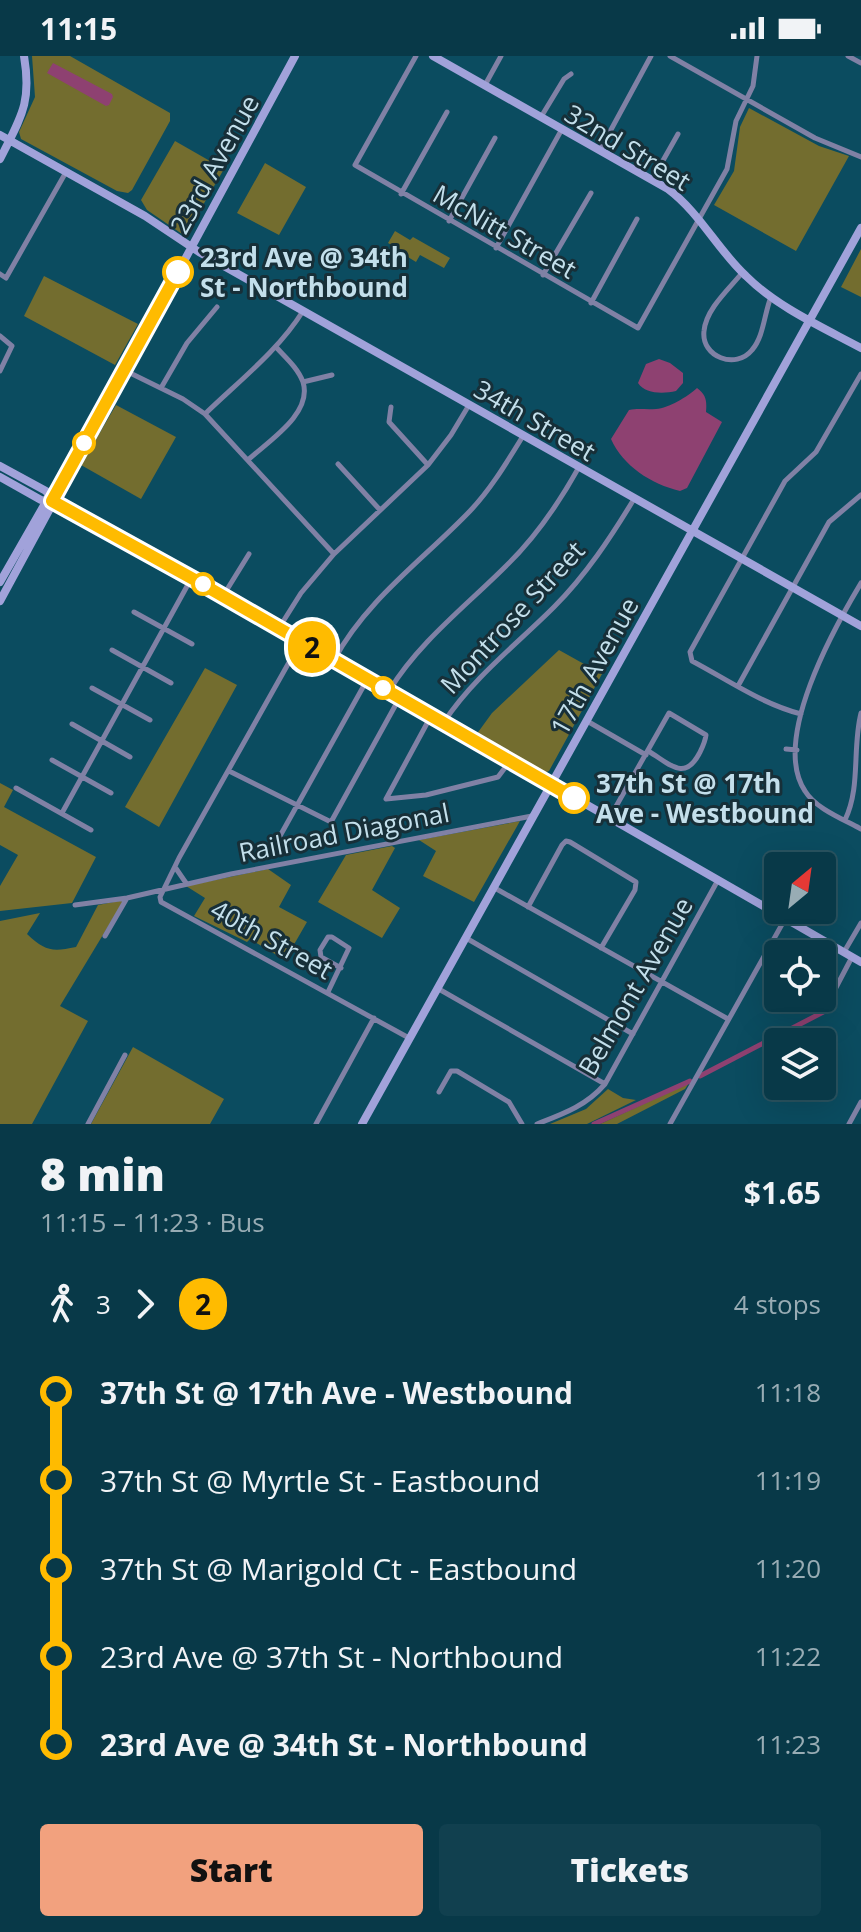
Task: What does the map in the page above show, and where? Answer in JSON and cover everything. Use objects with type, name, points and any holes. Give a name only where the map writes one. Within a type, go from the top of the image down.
[{"type":"main road","points":[[0,159],[27,98],[28,78],[24,56]]},
{"type":"main road","name":"23rd Avenue","points":[[0,601],[295,56]]},
{"type":"main road","name":"32nd Street","points":[[433,56],[677,195],[700,218],[742,273],[771,297],[861,348]]},
{"type":"main road","name":"34th Street","points":[[0,135],[145,216],[191,247],[303,311],[861,626]]},
{"type":"main road","name":"17th Avenue","points":[[362,1124],[861,228]]},
{"type":"main road","points":[[0,466],[46,491],[52,501]]},
{"type":"main road","points":[[0,477],[41,500],[52,501],[223,596],[764,907]]},
{"type":"main road","name":"23rd Avenue","points":[[0,582],[43,507],[52,501]]},
{"type":"main road","points":[[794,924],[861,962]]},
{"type":"street","name":"McNitt Street","points":[[416,56],[355,165],[591,303],[638,328],[700,218]]},
{"type":"street","points":[[485,85],[501,56]]},
{"type":"street","points":[[600,150],[651,56]]},
{"type":"street","points":[[670,56],[815,138],[861,157]]},
{"type":"street","points":[[700,218],[727,169],[736,121],[753,86],[757,56]]},
{"type":"street","points":[[848,56],[861,63]]},
{"type":"street","points":[[541,117],[564,79],[571,74]]},
{"type":"street","points":[[401,194],[447,112]]},
{"type":"street","points":[[496,248],[562,129]]},
{"type":"street","points":[[652,180],[678,134]]},
{"type":"street","points":[[449,221],[495,138]]},
{"type":"street","points":[[0,274],[6,278],[66,172]]},
{"type":"street","points":[[543,275],[591,193]]},
{"type":"street","points":[[591,303],[637,219]]},
{"type":"street","points":[[742,273],[714,307],[706,323],[705,340],[714,354],[729,360],[749,354],[760,335],[771,297]]},
{"type":"street","points":[[161,388],[187,343],[217,307]]},
{"type":"street","points":[[205,414],[276,347],[303,311]]},
{"type":"street","points":[[0,336],[12,346],[0,371]]},
{"type":"street","points":[[248,460],[296,414],[304,396],[303,382],[296,369],[276,347]]},
{"type":"street","points":[[124,370],[205,414],[334,554]]},
{"type":"street","points":[[801,714],[776,707],[692,661],[690,652],[785,481],[816,452],[861,374]]},
{"type":"street","points":[[303,382],[332,375]]},
{"type":"street","points":[[279,628],[306,587],[334,554],[428,465],[469,405]]},
{"type":"street","points":[[391,407],[389,422],[428,465]]},
{"type":"street","points":[[334,660],[367,609],[473,509],[523,436]]},
{"type":"street","points":[[338,464],[380,510]]},
{"type":"street","points":[[389,691],[415,654],[521,551],[554,509],[579,467]]},
{"type":"street","points":[[738,686],[829,522],[861,495]]},
{"type":"street","name":"Montrose Street","points":[[444,722],[464,694],[578,581],[634,499]]},
{"type":"street","points":[[223,596],[249,554]]},
{"type":"street","points":[[62,813],[191,578]]},
{"type":"street","points":[[861,583],[815,670],[801,714],[797,750],[799,777],[807,794],[815,803],[861,829]]},
{"type":"street","points":[[134,612],[192,644]]},
{"type":"street","points":[[75,905],[164,889],[301,641]]},
{"type":"street","points":[[112,650],[171,683]]},
{"type":"street","points":[[280,836],[367,679]]},
{"type":"street","points":[[92,688],[150,720]]},
{"type":"street","points":[[229,771],[331,822],[400,697]]},
{"type":"street","points":[[586,720],[647,753],[678,768],[692,766],[706,735],[669,713],[647,753],[610,818]]},
{"type":"street","points":[[845,820],[853,798],[855,747],[861,713]]},
{"type":"street","points":[[432,715],[386,799],[426,795],[498,777],[510,761]]},
{"type":"street","points":[[72,724],[130,757]]},
{"type":"street","points":[[786,749],[797,750]]},
{"type":"street","points":[[52,760],[111,793]]},
{"type":"street","points":[[16,788],[91,830]]},
{"type":"street","name":"Railroad Diagonal","points":[[164,889],[532,816]]},
{"type":"street","points":[[528,907],[562,845],[570,842],[636,882],[635,890],[601,948]]},
{"type":"street","points":[[175,866],[186,883]]},
{"type":"street","name":"Belmont Avenue","points":[[537,1124],[590,1100],[605,1084],[718,880]]},
{"type":"street","points":[[493,887],[728,1019]]},
{"type":"street","name":"40th Street","points":[[164,889],[161,902],[409,1038]]},
{"type":"street","points":[[105,936],[127,898]]},
{"type":"street","points":[[836,984],[861,923]]},
{"type":"street","points":[[670,1124],[782,924]]},
{"type":"street","points":[[328,992],[341,968],[349,948],[328,937],[320,950],[321,957],[341,968]]},
{"type":"street","points":[[465,937],[633,1034]]},
{"type":"street","points":[[437,988],[605,1084]]},
{"type":"street","points":[[316,1124],[374,1018]]},
{"type":"street","points":[[88,1124],[125,1055]]},
{"type":"street","points":[[439,1092],[451,1071],[457,1071],[509,1102],[522,1124]]},
{"type":"street","points":[[849,1124],[861,1102]]},
{"type":"shaded area","points":[[32,56],[70,56],[170,113],[170,121],[128,193],[117,191],[21,139],[19,132],[35,97]]},
{"type":"shaded area","points":[[53,63],[112,94],[109,105],[47,73]]},
{"type":"shaded area","points":[[749,108],[819,146],[849,156],[796,251],[714,205],[734,171],[740,127]]},
{"type":"shaded area","points":[[175,141],[224,169],[185,236],[147,210],[141,200]]},
{"type":"shaded area","points":[[265,163],[306,187],[279,235],[237,213]]},
{"type":"shaded area","points":[[395,231],[410,240],[413,237],[450,258],[444,268],[420,255],[416,262],[388,243]]},
{"type":"shaded area","points":[[861,249],[861,297],[841,287]]},
{"type":"shaded area","points":[[44,276],[138,324],[115,365],[24,316]]},
{"type":"shaded area","points":[[659,359],[683,373],[683,383],[676,391],[655,392],[638,383],[646,364]]},
{"type":"shaded area","points":[[697,388],[705,398],[706,412],[722,422],[687,488],[680,491],[659,484],[639,472],[623,458],[611,439],[629,410],[666,407]]},
{"type":"shaded area","points":[[116,405],[176,437],[141,499],[81,465]]},
{"type":"shaded area","points":[[559,650],[602,674],[549,771],[544,773],[476,735],[492,713]]},
{"type":"shaded area","points":[[205,668],[237,685],[159,827],[125,807]]},
{"type":"shaded area","points":[[0,783],[13,790],[4,807],[96,857],[72,903],[0,911],[0,886],[18,855],[0,845]]},
{"type":"shaded area","points":[[520,821],[474,902],[423,876],[436,851],[419,840]]},
{"type":"shaded area","points":[[392,846],[395,848],[372,890],[400,908],[382,938],[318,902],[346,855]]},
{"type":"shaded area","points":[[268,869],[291,885],[279,907],[307,922],[285,960],[250,939],[247,942],[194,916],[205,898],[186,886]]},
{"type":"shaded area","points":[[124,900],[60,1006],[88,1021],[32,1124],[0,1124],[0,921],[40,913],[27,934],[49,949],[68,949],[76,947],[98,905]]},
{"type":"shaded area","points":[[133,1047],[224,1099],[210,1124],[91,1124]]},
{"type":"shaded area","points":[[689,1083],[685,1089],[617,1124],[600,1124]]},
{"type":"shaded area","points":[[608,1089],[623,1098],[636,1100],[587,1124],[550,1124],[586,1109]]},
{"type":"waterway","points":[[700,1076],[823,1012]]},
{"type":"waterway","points":[[594,1124],[690,1081]]},
{"type":"bus line","name":"2","points":[[178,272],[52,501],[574,798]]},
{"type":"place","name":"23rd Ave @ 34th St - Northbound","points":[[178,272]]},
{"type":"place","name":"37th St @ 17th Ave - Westbound","points":[[574,798]]}]
